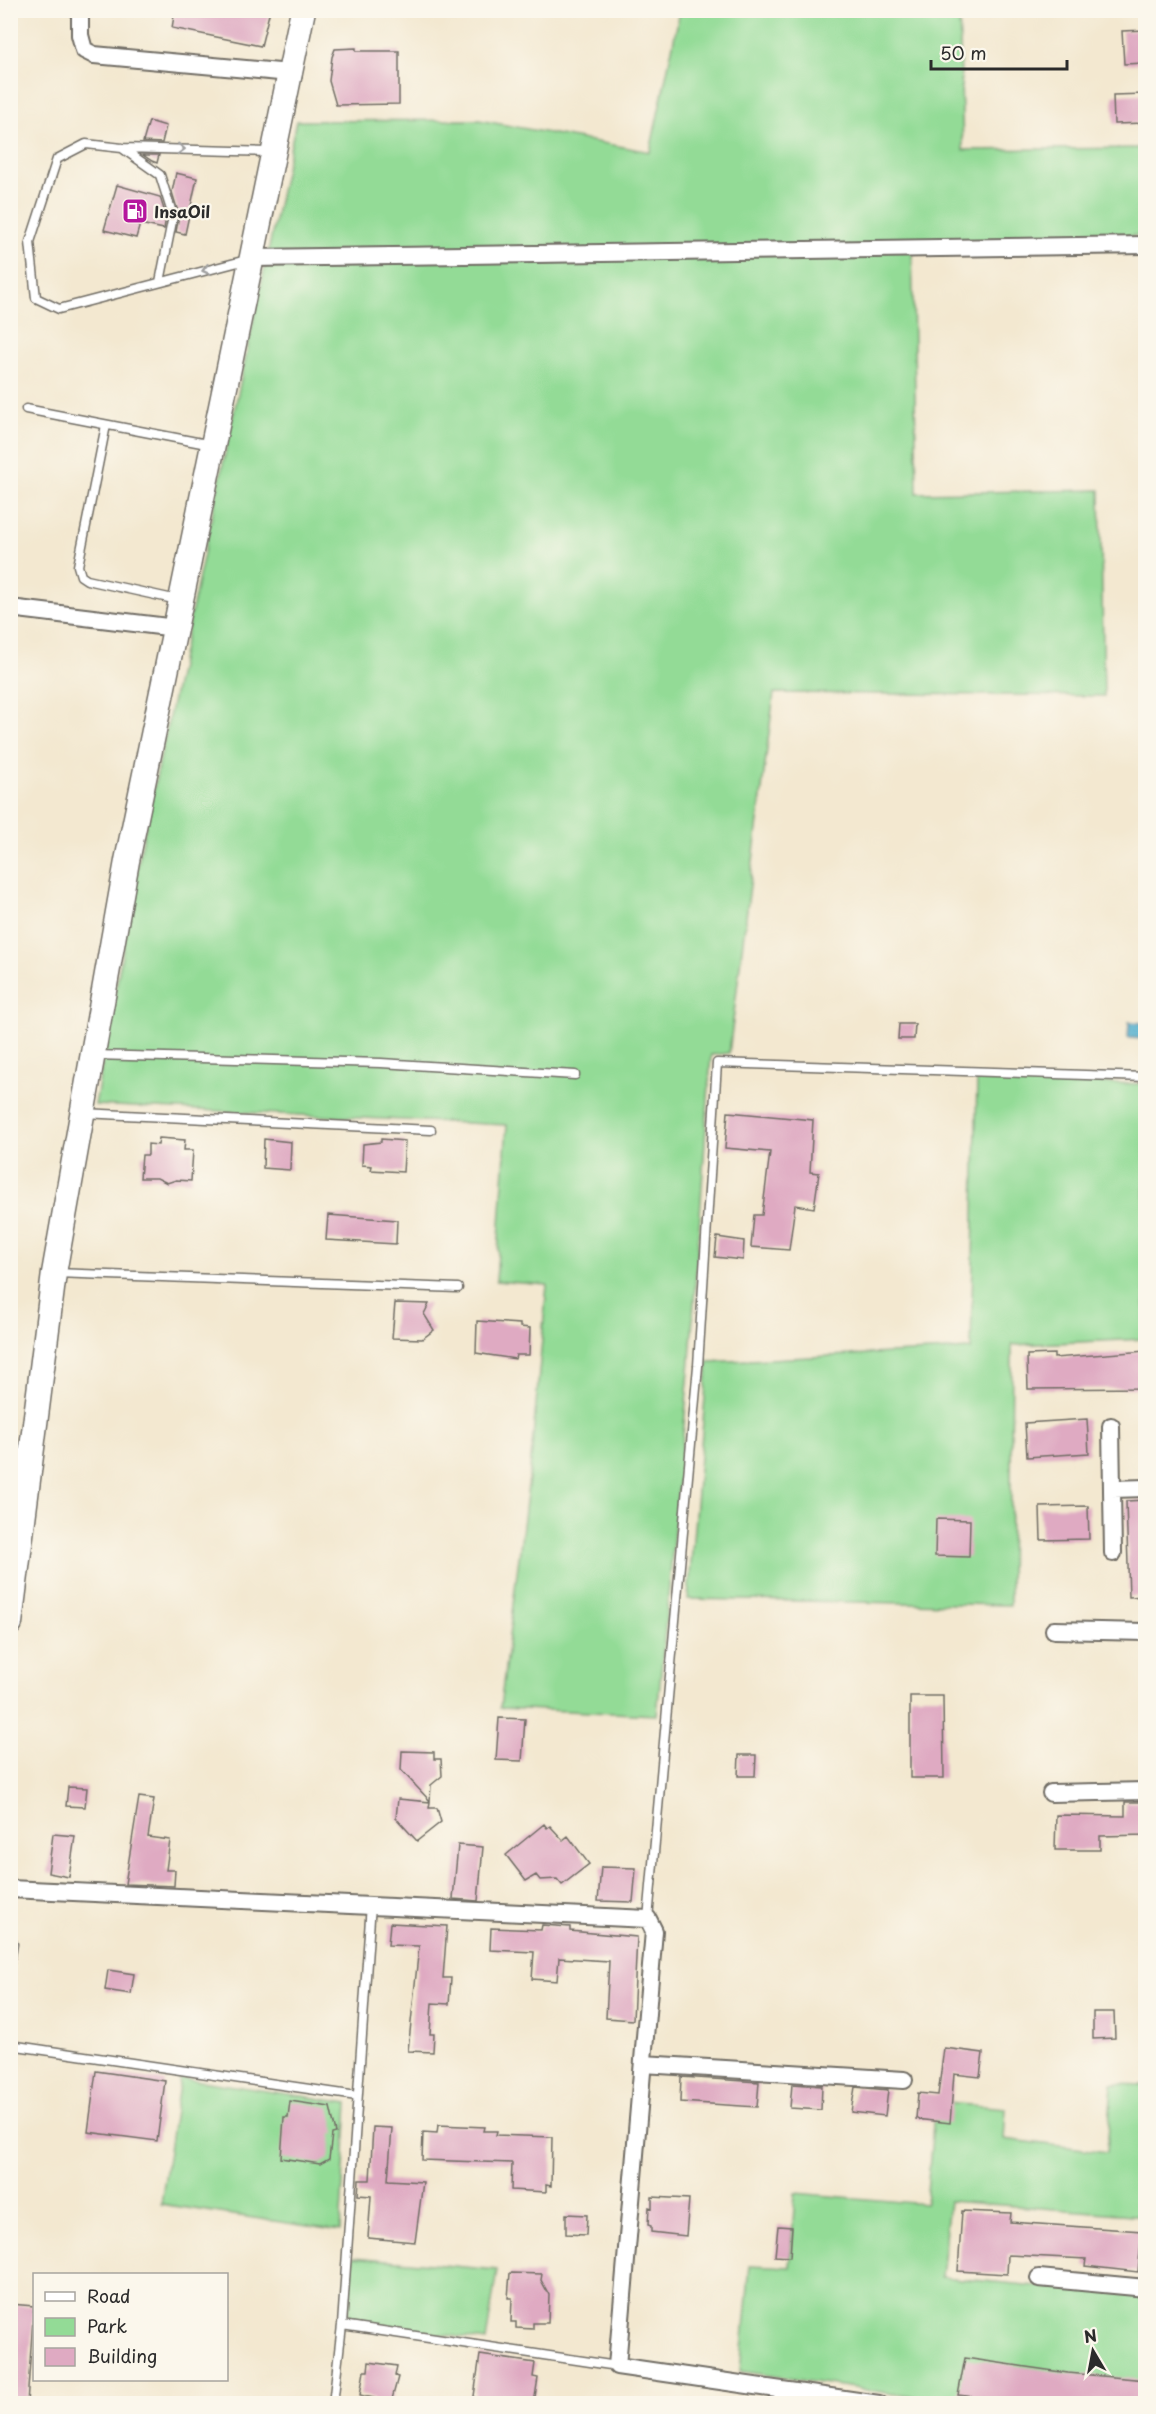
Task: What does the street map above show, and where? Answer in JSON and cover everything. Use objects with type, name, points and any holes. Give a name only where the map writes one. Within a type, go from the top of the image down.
[{"type":"street","points":[[80,10],[84,50],[94,55],[290,73]]},
{"type":"street","points":[[10,1623],[54,1273],[128,861],[303,10]]},
{"type":"street","points":[[252,258],[1146,245]]},
{"type":"street","points":[[10,609],[176,628]]},
{"type":"street","points":[[1111,1426],[1113,1552]]},
{"type":"street","points":[[1112,1489],[1146,1488]]},
{"type":"street","points":[[1054,1630],[1146,1632]]},
{"type":"street","points":[[1051,1793],[1146,1791]]},
{"type":"street","points":[[10,1889],[371,1904],[648,1919],[654,1931],[617,2366],[879,2403]]},
{"type":"street","points":[[643,2064],[904,2080]]},
{"type":"street","points":[[1039,2278],[1146,2288]]},
{"type":"lane","points":[[252,258],[59,309],[36,298],[30,242],[57,159],[86,144],[122,148],[273,152]]},
{"type":"lane","points":[[122,148],[160,175],[172,216],[160,282]]},
{"type":"lane","points":[[26,409],[215,446]]},
{"type":"lane","points":[[106,425],[78,566],[81,576],[87,580],[181,600]]},
{"type":"lane","points":[[93,1055],[381,1063],[576,1075]]},
{"type":"lane","points":[[648,1919],[698,1366],[717,1063],[1146,1077]]},
{"type":"lane","points":[[83,1113],[431,1130]]},
{"type":"lane","points":[[54,1273],[458,1288]]},
{"type":"lane","points":[[333,2403],[342,2325],[371,1904]]},
{"type":"lane","points":[[10,1937],[13,1944],[10,1962]]},
{"type":"lane","points":[[10,2045],[357,2096]]},
{"type":"lane","points":[[342,2325],[617,2366]]},
{"type":"green space","points":[[959,10],[963,150],[1145,148],[1145,235],[912,247],[917,493],[1100,490],[1104,696],[774,693],[729,1053],[711,1055],[690,1360],[657,1715],[500,1708],[530,1470],[547,1285],[496,1281],[507,1125],[95,1105],[141,849],[296,121],[479,120],[650,152],[680,11]]},
{"type":"green space","points":[[977,1079],[1145,1084],[1145,1339],[1012,1345],[1010,1605],[688,1599],[708,1362],[971,1349]]},
{"type":"green space","points":[[180,2078],[348,2103],[340,2231],[161,2204]]},
{"type":"green space","points":[[1112,2084],[1145,2085],[1145,2216],[949,2201],[941,2277],[1145,2296],[1145,2403],[954,2403],[740,2371],[750,2265],[790,2267],[795,2193],[926,2204],[935,2102],[1006,2108],[1004,2139],[1107,2152]]},
{"type":"green space","points":[[353,2257],[497,2270],[486,2341],[348,2320]]},
{"type":"water","points":[[1129,1022],[1145,1023],[1145,1039],[1128,1038]]},
{"type":"building","points":[[175,10],[270,10],[261,46],[172,28]]},
{"type":"building","points":[[1146,30],[1146,63],[1124,64],[1122,31]]},
{"type":"building","points":[[356,48],[356,51],[399,51],[399,104],[336,105],[329,81],[332,57],[335,49]]},
{"type":"building","points":[[1146,94],[1146,123],[1114,124],[1113,95]]},
{"type":"building","points":[[149,121],[166,126],[162,143],[143,142]]},
{"type":"building","points":[[143,155],[159,155],[157,163],[152,161]]},
{"type":"building","points":[[176,173],[197,178],[185,234],[176,232],[179,215],[172,192]]},
{"type":"building","points":[[117,185],[160,197],[166,216],[164,229],[140,224],[136,238],[104,230]]},
{"type":"building","points":[[899,1024],[915,1024],[914,1039],[898,1039]]},
{"type":"building","points":[[728,1112],[813,1120],[810,1172],[819,1173],[814,1208],[795,1205],[789,1250],[751,1247],[754,1215],[762,1215],[770,1152],[725,1148]]},
{"type":"building","points":[[159,1138],[185,1140],[184,1150],[193,1150],[191,1181],[176,1180],[167,1183],[157,1178],[140,1178],[142,1155],[148,1155],[148,1144],[158,1145]]},
{"type":"building","points":[[264,1139],[291,1142],[290,1170],[263,1168]]},
{"type":"building","points":[[381,1139],[405,1141],[403,1172],[371,1170],[372,1166],[362,1165],[363,1144],[381,1142]]},
{"type":"building","points":[[328,1215],[397,1220],[396,1244],[326,1240]]},
{"type":"building","points":[[717,1237],[744,1241],[743,1260],[715,1257]]},
{"type":"building","points":[[395,1303],[429,1304],[424,1314],[434,1330],[422,1339],[392,1338]]},
{"type":"building","points":[[477,1321],[520,1324],[520,1327],[530,1328],[529,1355],[516,1355],[515,1359],[476,1353]]},
{"type":"building","points":[[1146,1351],[1146,1388],[1028,1389],[1027,1355],[1054,1354],[1054,1358]]},
{"type":"building","points":[[1087,1419],[1089,1453],[1027,1457],[1025,1423]]},
{"type":"building","points":[[1146,1500],[1146,1596],[1129,1597],[1126,1501]]},
{"type":"building","points":[[1088,1506],[1089,1539],[1041,1540],[1040,1507]]},
{"type":"building","points":[[936,1519],[970,1520],[969,1557],[935,1556]]},
{"type":"building","points":[[910,1696],[943,1696],[944,1778],[910,1778]]},
{"type":"building","points":[[499,1718],[525,1719],[522,1761],[496,1760]]},
{"type":"building","points":[[402,1751],[434,1752],[434,1759],[441,1759],[442,1776],[431,1785],[430,1801],[401,1770]]},
{"type":"building","points":[[739,1755],[756,1755],[755,1776],[738,1776]]},
{"type":"building","points":[[68,1787],[87,1788],[85,1807],[66,1806]]},
{"type":"building","points":[[139,1797],[154,1799],[148,1837],[170,1840],[166,1870],[175,1870],[174,1886],[125,1884]]},
{"type":"building","points":[[398,1799],[430,1802],[429,1808],[437,1808],[441,1822],[417,1841],[396,1818]]},
{"type":"building","points":[[1125,1802],[1146,1802],[1146,1835],[1100,1836],[1100,1850],[1055,1850],[1056,1815],[1125,1816]]},
{"type":"building","points":[[544,1824],[547,1828],[550,1826],[563,1840],[568,1836],[589,1864],[562,1885],[557,1879],[540,1880],[536,1875],[526,1881],[506,1855]]},
{"type":"building","points":[[53,1834],[75,1836],[69,1877],[48,1873]]},
{"type":"building","points":[[458,1845],[483,1847],[478,1901],[453,1899]]},
{"type":"building","points":[[601,1867],[636,1868],[633,1902],[598,1901]]},
{"type":"building","points":[[390,1923],[447,1926],[443,1978],[451,1978],[449,2004],[432,2003],[430,2034],[434,2034],[433,2052],[408,2051],[419,1946],[388,1945]]},
{"type":"building","points":[[542,1925],[570,1927],[570,1931],[637,1937],[633,2020],[606,2018],[609,1961],[559,1958],[557,1981],[532,1979],[534,1952],[490,1950],[491,1928],[541,1930]]},
{"type":"building","points":[[108,1970],[134,1974],[131,1994],[105,1990]]},
{"type":"building","points":[[1093,2012],[1114,2012],[1115,2038],[1093,2039]]},
{"type":"building","points":[[944,2048],[983,2053],[980,2077],[954,2074],[950,2123],[916,2119],[918,2093],[938,2095]]},
{"type":"building","points":[[96,2071],[165,2081],[157,2141],[88,2132]]},
{"type":"building","points":[[681,2077],[759,2082],[757,2107],[680,2102]]},
{"type":"building","points":[[792,2084],[822,2086],[821,2110],[790,2108]]},
{"type":"building","points":[[855,2087],[888,2090],[885,2116],[851,2112]]},
{"type":"building","points":[[290,2101],[330,2107],[336,2133],[332,2134],[329,2159],[320,2164],[281,2158],[284,2117],[288,2117]]},
{"type":"building","points":[[438,2125],[485,2127],[484,2131],[497,2131],[496,2135],[552,2137],[551,2186],[546,2185],[546,2192],[511,2190],[512,2163],[422,2160],[423,2132],[437,2133]]},
{"type":"building","points":[[373,2127],[392,2128],[388,2180],[423,2182],[415,2242],[368,2238],[371,2196],[358,2195],[359,2180],[370,2180]]},
{"type":"building","points":[[652,2197],[689,2199],[686,2236],[651,2232],[651,2226],[648,2225]]},
{"type":"building","points":[[962,2211],[1011,2213],[1010,2222],[1142,2231],[1138,2272],[1085,2266],[1086,2259],[1008,2255],[1007,2274],[958,2271]]},
{"type":"building","points":[[566,2214],[587,2215],[586,2235],[566,2234]]},
{"type":"building","points":[[778,2226],[792,2227],[790,2257],[775,2256]]},
{"type":"building","points":[[510,2273],[542,2274],[541,2280],[549,2295],[548,2323],[533,2323],[533,2329],[516,2328],[516,2322],[511,2322],[512,2298],[508,2298]]},
{"type":"building","points":[[10,2304],[33,2306],[27,2403],[10,2403]]},
{"type":"building","points":[[480,2355],[535,2363],[533,2377],[538,2378],[534,2403],[473,2403]]},
{"type":"building","points":[[965,2358],[1068,2373],[1146,2380],[1146,2403],[1027,2403],[958,2395]]},
{"type":"building","points":[[369,2362],[397,2366],[395,2376],[398,2377],[391,2403],[374,2401],[374,2398],[360,2395],[364,2371],[368,2371]]},
{"type":"place","name":"InsaOil","points":[[135,211]]}]
